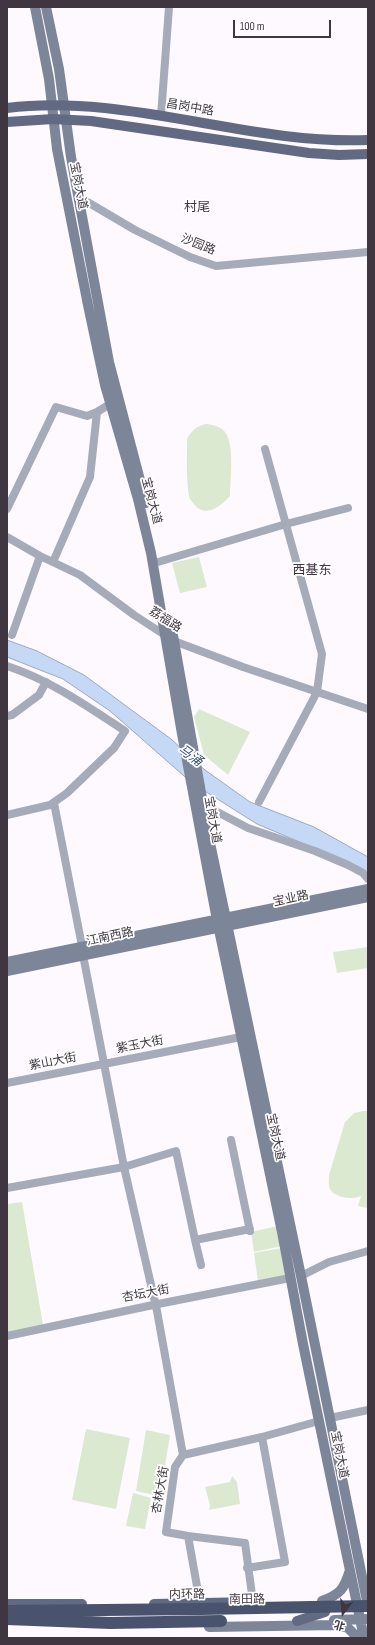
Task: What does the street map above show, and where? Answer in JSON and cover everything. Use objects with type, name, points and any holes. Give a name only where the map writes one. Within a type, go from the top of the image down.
[{"type":"highway","name":"内环路","points":[[7,1611],[365,1608]]},
{"type":"highway","name":"内环路","points":[[7,1617],[365,1608]]},
{"type":"highway","points":[[7,1617],[110,1623],[221,1621]]},
{"type":"main road","name":"宝岗大道","points":[[35,7],[49,79],[53,119],[82,271],[110,404],[144,524],[166,635],[182,734],[207,845],[222,923],[241,1037],[282,1232],[319,1421],[350,1570],[365,1608]]},
{"type":"main road","name":"宝岗大道","points":[[46,7],[59,69],[79,197],[114,384],[142,489],[174,642],[204,805],[207,845]]},
{"type":"main road","name":"昌岗中路","points":[[7,108],[64,105],[161,116],[290,136],[332,140],[368,140]]},
{"type":"main road","points":[[7,122],[53,119],[91,121],[309,153],[339,155],[368,154]]},
{"type":"main road","name":"宝业路","points":[[222,923],[368,889]]},
{"type":"main road","name":"宝业路","points":[[222,923],[368,896]]},
{"type":"main road","name":"宝岗大道","points":[[222,923],[301,1276],[365,1580],[364,1638]]},
{"type":"main road","name":"江南西路","points":[[7,971],[83,951],[222,923]]},
{"type":"main road","points":[[7,962],[83,951]]},
{"type":"main road","points":[[290,1278],[301,1276]]},
{"type":"main road","points":[[322,1601],[339,1593],[345,1584],[350,1570]]},
{"type":"main road","name":"南田路","points":[[7,1604],[322,1601],[365,1608]]},
{"type":"main road","points":[[297,1621],[365,1608]]},
{"type":"main road","name":"南田路","points":[[7,1617],[21,1620],[38,1620],[138,1615],[325,1612],[365,1608]]},
{"type":"main road","points":[[297,1621],[325,1612]]},
{"type":"main road","points":[[138,1615],[138,1628]]},
{"type":"main road","points":[[7,1623],[21,1620]]},
{"type":"main road","points":[[38,1620],[57,1624],[138,1628],[337,1625],[348,1628],[358,1638]]},
{"type":"main road","points":[[221,1621],[297,1621],[326,1625]]},
{"type":"street","points":[[161,116],[169,7]]},
{"type":"street","name":"沙园路","points":[[79,197],[135,230],[190,257],[216,266],[368,252]]},
{"type":"street","points":[[7,509],[56,407],[87,416],[98,412],[110,404]]},
{"type":"street","points":[[53,562],[90,477],[98,412]]},
{"type":"street","points":[[258,802],[316,692],[322,654],[266,449]]},
{"type":"street","points":[[158,562],[286,524],[348,508]]},
{"type":"street","name":"荔福路","points":[[7,537],[40,556],[80,575],[134,615],[166,635],[174,642],[368,709]]},
{"type":"street","points":[[12,635],[40,556]]},
{"type":"street","points":[[7,666],[46,682],[70,695],[125,731],[114,748],[67,793],[54,803],[7,815]]},
{"type":"street","points":[[7,716],[12,715],[39,695],[46,682]]},
{"type":"street","name":"紫玉大街","points":[[54,803],[105,1064],[241,1037]]},
{"type":"street","points":[[204,805],[248,828],[315,851],[348,865],[363,873],[368,879]]},
{"type":"street","points":[[105,1064],[124,1167],[155,1304],[184,1455]]},
{"type":"street","name":"紫山大街","points":[[7,1083],[105,1064]]},
{"type":"street","points":[[195,1240],[250,1230],[231,1140]]},
{"type":"street","points":[[7,1188],[124,1167],[176,1151],[201,1265]]},
{"type":"street","points":[[301,1276],[329,1262],[368,1251]]},
{"type":"street","name":"杏坛大街","points":[[7,1336],[155,1304],[290,1278]]},
{"type":"street","points":[[330,1418],[368,1410]]},
{"type":"street","name":"杏林大街","points":[[188,1536],[166,1532],[175,1467],[184,1455],[262,1437],[319,1421]]},
{"type":"street","points":[[247,1568],[285,1562],[262,1437]]},
{"type":"street","points":[[200,1603],[188,1536],[244,1544],[252,1602]]},
{"type":"green space","points":[[207,424],[222,429],[229,441],[231,450],[230,496],[218,507],[208,511],[198,508],[194,504],[190,498],[187,482],[187,439],[195,429]]},
{"type":"green space","points":[[199,557],[207,587],[180,593],[172,563]]},
{"type":"green space","points":[[199,709],[250,732],[228,775],[204,755],[194,717]]},
{"type":"green space","points":[[368,947],[368,968],[337,973],[333,952]]},
{"type":"green space","points":[[368,1111],[367,1208],[358,1206],[361,1196],[349,1198],[340,1196],[332,1192],[329,1184],[329,1175],[345,1122],[354,1113]]},
{"type":"green space","points":[[22,1202],[43,1325],[7,1333],[7,1204]]},
{"type":"green space","points":[[278,1226],[282,1246],[254,1252],[251,1232]]},
{"type":"green space","points":[[282,1248],[287,1276],[258,1281],[254,1253]]},
{"type":"green space","points":[[86,1429],[130,1438],[116,1509],[72,1500]]},
{"type":"green space","points":[[146,1430],[170,1435],[160,1496],[136,1491]]},
{"type":"green space","points":[[232,1476],[237,1482],[240,1504],[209,1510],[210,1505],[205,1487],[230,1482]]},
{"type":"green space","points":[[133,1493],[151,1498],[145,1529],[126,1526]]},
{"type":"water","points":[[7,640],[37,651],[84,675],[171,739],[205,770],[250,802],[314,827],[368,857],[368,873],[359,867],[257,824],[192,783],[110,711],[63,679],[7,657]]},
{"type":"district","name":"村尾","points":[[197,208]]},
{"type":"district","name":"西基东","points":[[312,571]]},
{"type":"water label","name":"马涌","points":[[190,756]]}]
